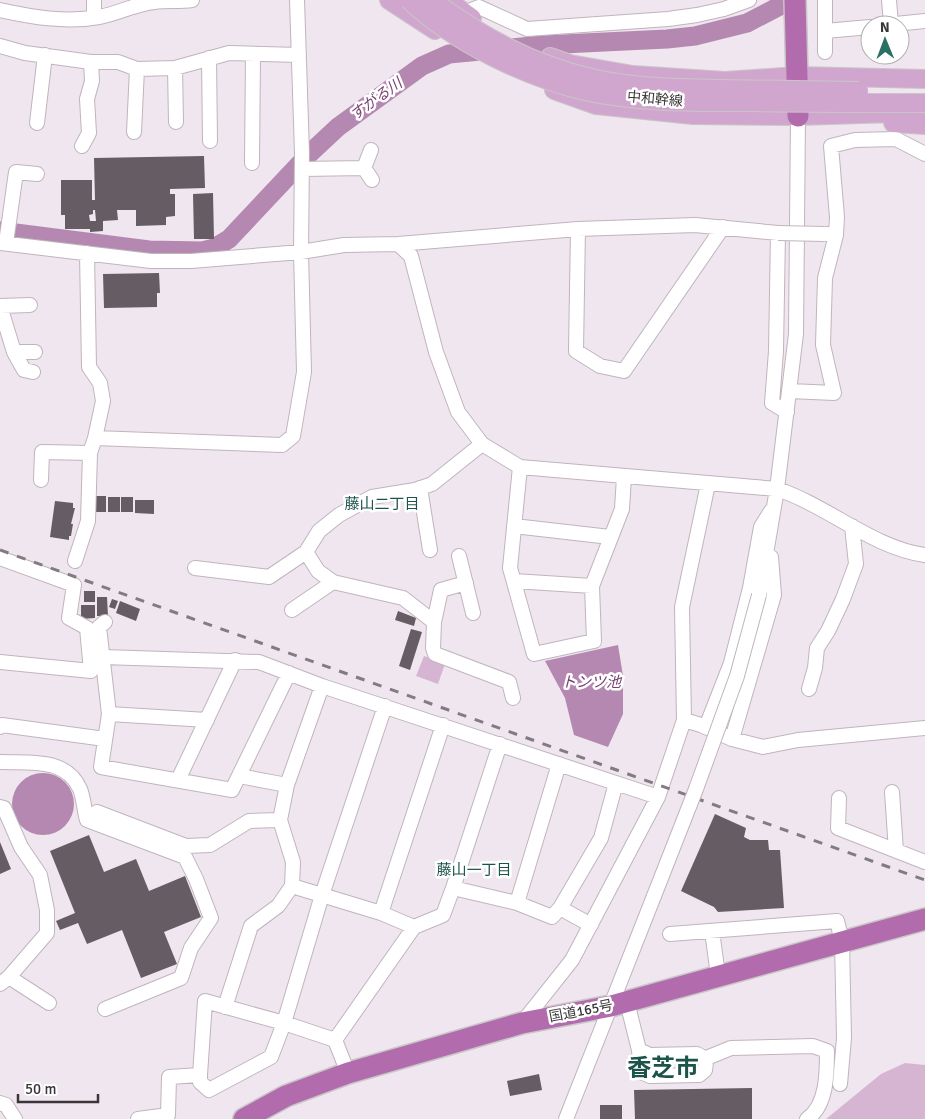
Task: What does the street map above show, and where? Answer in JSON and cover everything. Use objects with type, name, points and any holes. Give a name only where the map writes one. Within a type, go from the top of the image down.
[{"type":"highway","points":[[795,5],[798,116]]},
{"type":"highway","name":"国道165号","points":[[244,1119],[286,1096],[348,1073],[522,1023],[619,1004],[925,919]]},
{"type":"main road","points":[[389,0],[482,60],[510,73],[596,105],[693,115],[798,116],[925,112]]},
{"type":"main road","name":"中和幹線","points":[[408,0],[443,27],[492,56],[534,75],[585,90],[643,99],[701,102],[925,103]]},
{"type":"main road","name":"中和幹線","points":[[432,0],[500,45],[540,62],[591,78],[654,87],[925,92]]},
{"type":"main road","points":[[447,0],[496,33],[528,50],[570,64],[633,75],[725,81],[798,76],[925,79]]},
{"type":"main road","points":[[841,77],[896,66],[925,68]]},
{"type":"main road","points":[[831,115],[878,123],[925,125]]},
{"type":"street","points":[[94,0],[94,17]]},
{"type":"street","points":[[0,10],[32,17],[67,19],[94,17],[154,2],[192,0]]},
{"type":"street","points":[[95,438],[282,445],[293,436],[304,372],[301,252],[302,153],[297,0]]},
{"type":"street","points":[[464,12],[479,7],[527,28],[687,17],[724,9],[749,0]]},
{"type":"street","points":[[825,0],[826,52]]},
{"type":"street","points":[[889,0],[890,15]]},
{"type":"street","points":[[910,22],[925,21]]},
{"type":"street","points":[[825,31],[860,28]]},
{"type":"street","points":[[0,46],[25,53],[91,62],[118,62],[137,69],[175,68],[229,53],[299,55]]},
{"type":"street","points":[[252,163],[254,54]]},
{"type":"street","points":[[37,123],[44,55]]},
{"type":"street","points":[[209,58],[210,141]]},
{"type":"street","points":[[82,146],[89,133],[86,99],[92,81],[91,62]]},
{"type":"street","points":[[175,68],[176,122]]},
{"type":"street","points":[[134,132],[137,69]]},
{"type":"street","points":[[566,1119],[619,1004],[654,896],[696,789],[737,676],[759,595],[775,504],[796,334],[798,116]]},
{"type":"street","points":[[790,391],[834,393],[823,345],[825,278],[830,235],[837,217],[830,146],[855,140],[896,139],[925,154]]},
{"type":"street","points":[[302,169],[368,174],[371,150]]},
{"type":"street","points":[[38,174],[16,172],[5,233],[86,253],[151,261],[191,261],[301,252],[344,246],[398,244],[578,229],[695,225],[778,233],[830,235]]},
{"type":"street","points":[[578,229],[576,351],[600,366],[624,371],[723,227]]},
{"type":"street","points":[[778,233],[776,351],[772,403],[787,412]]},
{"type":"street","points":[[398,244],[411,256],[436,352],[458,412],[482,444],[520,467],[777,489],[907,552],[925,554]]},
{"type":"street","points":[[75,562],[88,521],[90,453],[103,401],[100,382],[89,367],[86,253]]},
{"type":"street","points":[[30,305],[0,306],[14,352],[24,370],[33,372]]},
{"type":"street","points":[[14,352],[34,352]]},
{"type":"street","points":[[195,568],[269,578],[306,552],[319,531],[339,515],[372,497],[432,484],[482,444]]},
{"type":"street","points":[[41,480],[42,452],[90,453]]},
{"type":"street","points":[[520,467],[510,568],[534,654],[594,641],[592,586],[622,509],[624,477]]},
{"type":"street","points":[[522,1023],[572,960],[658,797],[684,720],[682,607],[708,484]]},
{"type":"street","points":[[420,488],[430,550]]},
{"type":"street","points":[[706,727],[731,663],[750,588],[761,528],[775,504]]},
{"type":"street","points":[[514,526],[610,537]]},
{"type":"street","points":[[809,689],[815,668],[817,648],[828,631],[856,564],[852,526]]},
{"type":"street","points":[[732,739],[774,595],[769,536]]},
{"type":"street","points":[[306,552],[318,571],[333,582],[403,598],[434,622]]},
{"type":"street","points":[[459,556],[473,612]]},
{"type":"street","points":[[0,558],[74,585],[69,618],[87,628],[91,671],[0,662]]},
{"type":"street","points":[[514,581],[592,586]]},
{"type":"street","points":[[292,610],[333,582]]},
{"type":"street","points":[[466,583],[441,590],[434,622],[433,648],[435,654],[509,682],[513,698]]},
{"type":"street","points":[[105,622],[99,628],[109,714],[101,767],[232,790],[289,673]]},
{"type":"street","points":[[103,657],[259,662],[322,686],[658,797]]},
{"type":"street","points":[[178,780],[235,660]]},
{"type":"street","points":[[225,1007],[251,926],[278,906],[292,886],[293,862],[280,820],[287,785],[322,686]]},
{"type":"street","points":[[335,1040],[284,1023],[205,1001],[200,1082],[209,1090],[271,1058],[284,1023],[322,895],[385,706]]},
{"type":"street","points":[[109,714],[207,720]]},
{"type":"street","points":[[684,720],[706,727],[732,739],[763,747],[798,740],[925,728]]},
{"type":"street","points":[[0,727],[2,725],[105,739]]},
{"type":"street","points":[[381,913],[443,725]]},
{"type":"street","points":[[335,1040],[414,927],[443,915],[500,744]]},
{"type":"street","points":[[0,762],[47,763],[60,767],[70,775],[80,788],[87,820],[186,857],[196,879],[211,918],[191,948],[181,978],[105,1009]]},
{"type":"street","points":[[517,903],[559,764]]},
{"type":"street","points":[[239,776],[287,785]]},
{"type":"street","points":[[453,888],[517,903],[552,918],[560,908],[601,838],[616,783]]},
{"type":"street","points":[[892,792],[896,851]]},
{"type":"street","points":[[839,798],[838,828],[925,862]]},
{"type":"street","points":[[0,807],[4,808],[21,847],[40,875],[47,910],[47,932],[5,981],[49,1003]]},
{"type":"street","points":[[97,812],[186,846],[210,846],[249,821],[280,820]]},
{"type":"street","points":[[292,886],[381,913],[414,927]]},
{"type":"street","points":[[560,908],[591,925]]},
{"type":"street","points":[[670,934],[837,921],[842,942],[844,1038],[840,1084]]},
{"type":"street","points":[[712,930],[718,976]]},
{"type":"street","points":[[619,1004],[639,1050],[642,1073],[650,1076],[699,1075],[705,1070],[704,1059],[697,1054],[650,1055],[639,1050]]},
{"type":"street","points":[[335,1040],[348,1073]]},
{"type":"street","points":[[704,1059],[731,1048],[813,1046],[827,1051],[827,1070],[820,1105],[807,1119]]},
{"type":"street","points":[[138,1119],[168,1115],[169,1077],[200,1075]]},
{"type":"street","points":[[0,1103],[6,1105],[15,1119]]},
{"type":"shaded area","points":[[424,656],[445,664],[438,684],[416,676]]},
{"type":"shaded area","points":[[905,1063],[925,1065],[925,1119],[826,1119],[881,1074]]},
{"type":"water","name":"トンツ池","points":[[618,645],[623,676],[623,714],[608,747],[574,735],[565,698],[545,661]]},
{"type":"water","points":[[43,773],[60,778],[65,782],[69,787],[74,804],[69,821],[65,826],[60,830],[43,835],[26,830],[21,826],[17,821],[12,804],[17,787],[21,782],[26,778]]},
{"type":"building","points":[[204,156],[205,188],[170,189],[170,194],[175,194],[175,216],[166,217],[166,225],[136,226],[136,210],[117,210],[118,220],[103,221],[103,231],[90,232],[90,229],[65,229],[65,215],[61,215],[61,180],[92,180],[92,200],[95,200],[94,158]],"holes":[[[93,210],[95,210],[96,221],[90,221],[89,215],[93,214]]]},
{"type":"building","points":[[213,193],[214,239],[194,239],[193,194]]},
{"type":"building","points":[[159,273],[160,293],[157,293],[157,307],[104,308],[103,274]]},
{"type":"building","points":[[95,496],[106,496],[106,512],[95,512]]},
{"type":"building","points":[[108,497],[120,497],[120,512],[108,512]]},
{"type":"building","points":[[121,497],[133,497],[133,512],[121,512]]},
{"type":"building","points":[[135,500],[154,500],[154,514],[135,513]]},
{"type":"building","points":[[55,501],[73,503],[73,508],[75,508],[69,540],[50,537]]},
{"type":"building","points":[[84,591],[95,591],[95,602],[84,602]]},
{"type":"building","points":[[97,597],[107,597],[108,616],[97,616]]},
{"type":"building","points":[[112,599],[118,601],[115,609],[109,607]]},
{"type":"building","points":[[120,601],[140,609],[136,621],[116,613]]},
{"type":"building","points":[[81,605],[95,605],[95,618],[81,619]]},
{"type":"building","points":[[398,611],[416,618],[414,626],[395,620]]},
{"type":"building","points":[[411,629],[422,632],[410,670],[399,666]]},
{"type":"building","points":[[715,814],[746,828],[744,837],[750,840],[768,840],[769,850],[780,850],[784,908],[718,912],[714,907],[681,891]]},
{"type":"building","points":[[89,835],[104,872],[136,859],[149,891],[185,876],[201,917],[164,932],[177,964],[141,978],[122,930],[87,944],[78,923],[60,930],[56,921],[75,913],[50,851]]},
{"type":"building","points":[[0,842],[11,869],[0,874]]},
{"type":"building","points":[[539,1074],[542,1090],[510,1096],[507,1081]]},
{"type":"building","points":[[752,1088],[752,1119],[635,1119],[634,1090]]},
{"type":"building","points":[[600,1105],[622,1105],[622,1119],[600,1119]]},
{"type":"waterway","name":"すがる川","points":[[0,231],[149,250],[202,251],[214,248],[229,239],[308,155],[338,127],[422,66],[449,54],[542,45],[695,36],[747,23],[791,0]]},
{"type":"railway","points":[[0,550],[925,880]]},
{"type":"district","name":"藤山二丁目","points":[[382,504]]},
{"type":"district","name":"藤山一丁目","points":[[474,870]]},
{"type":"district","name":"香芝市","points":[[663,1068]]}]
